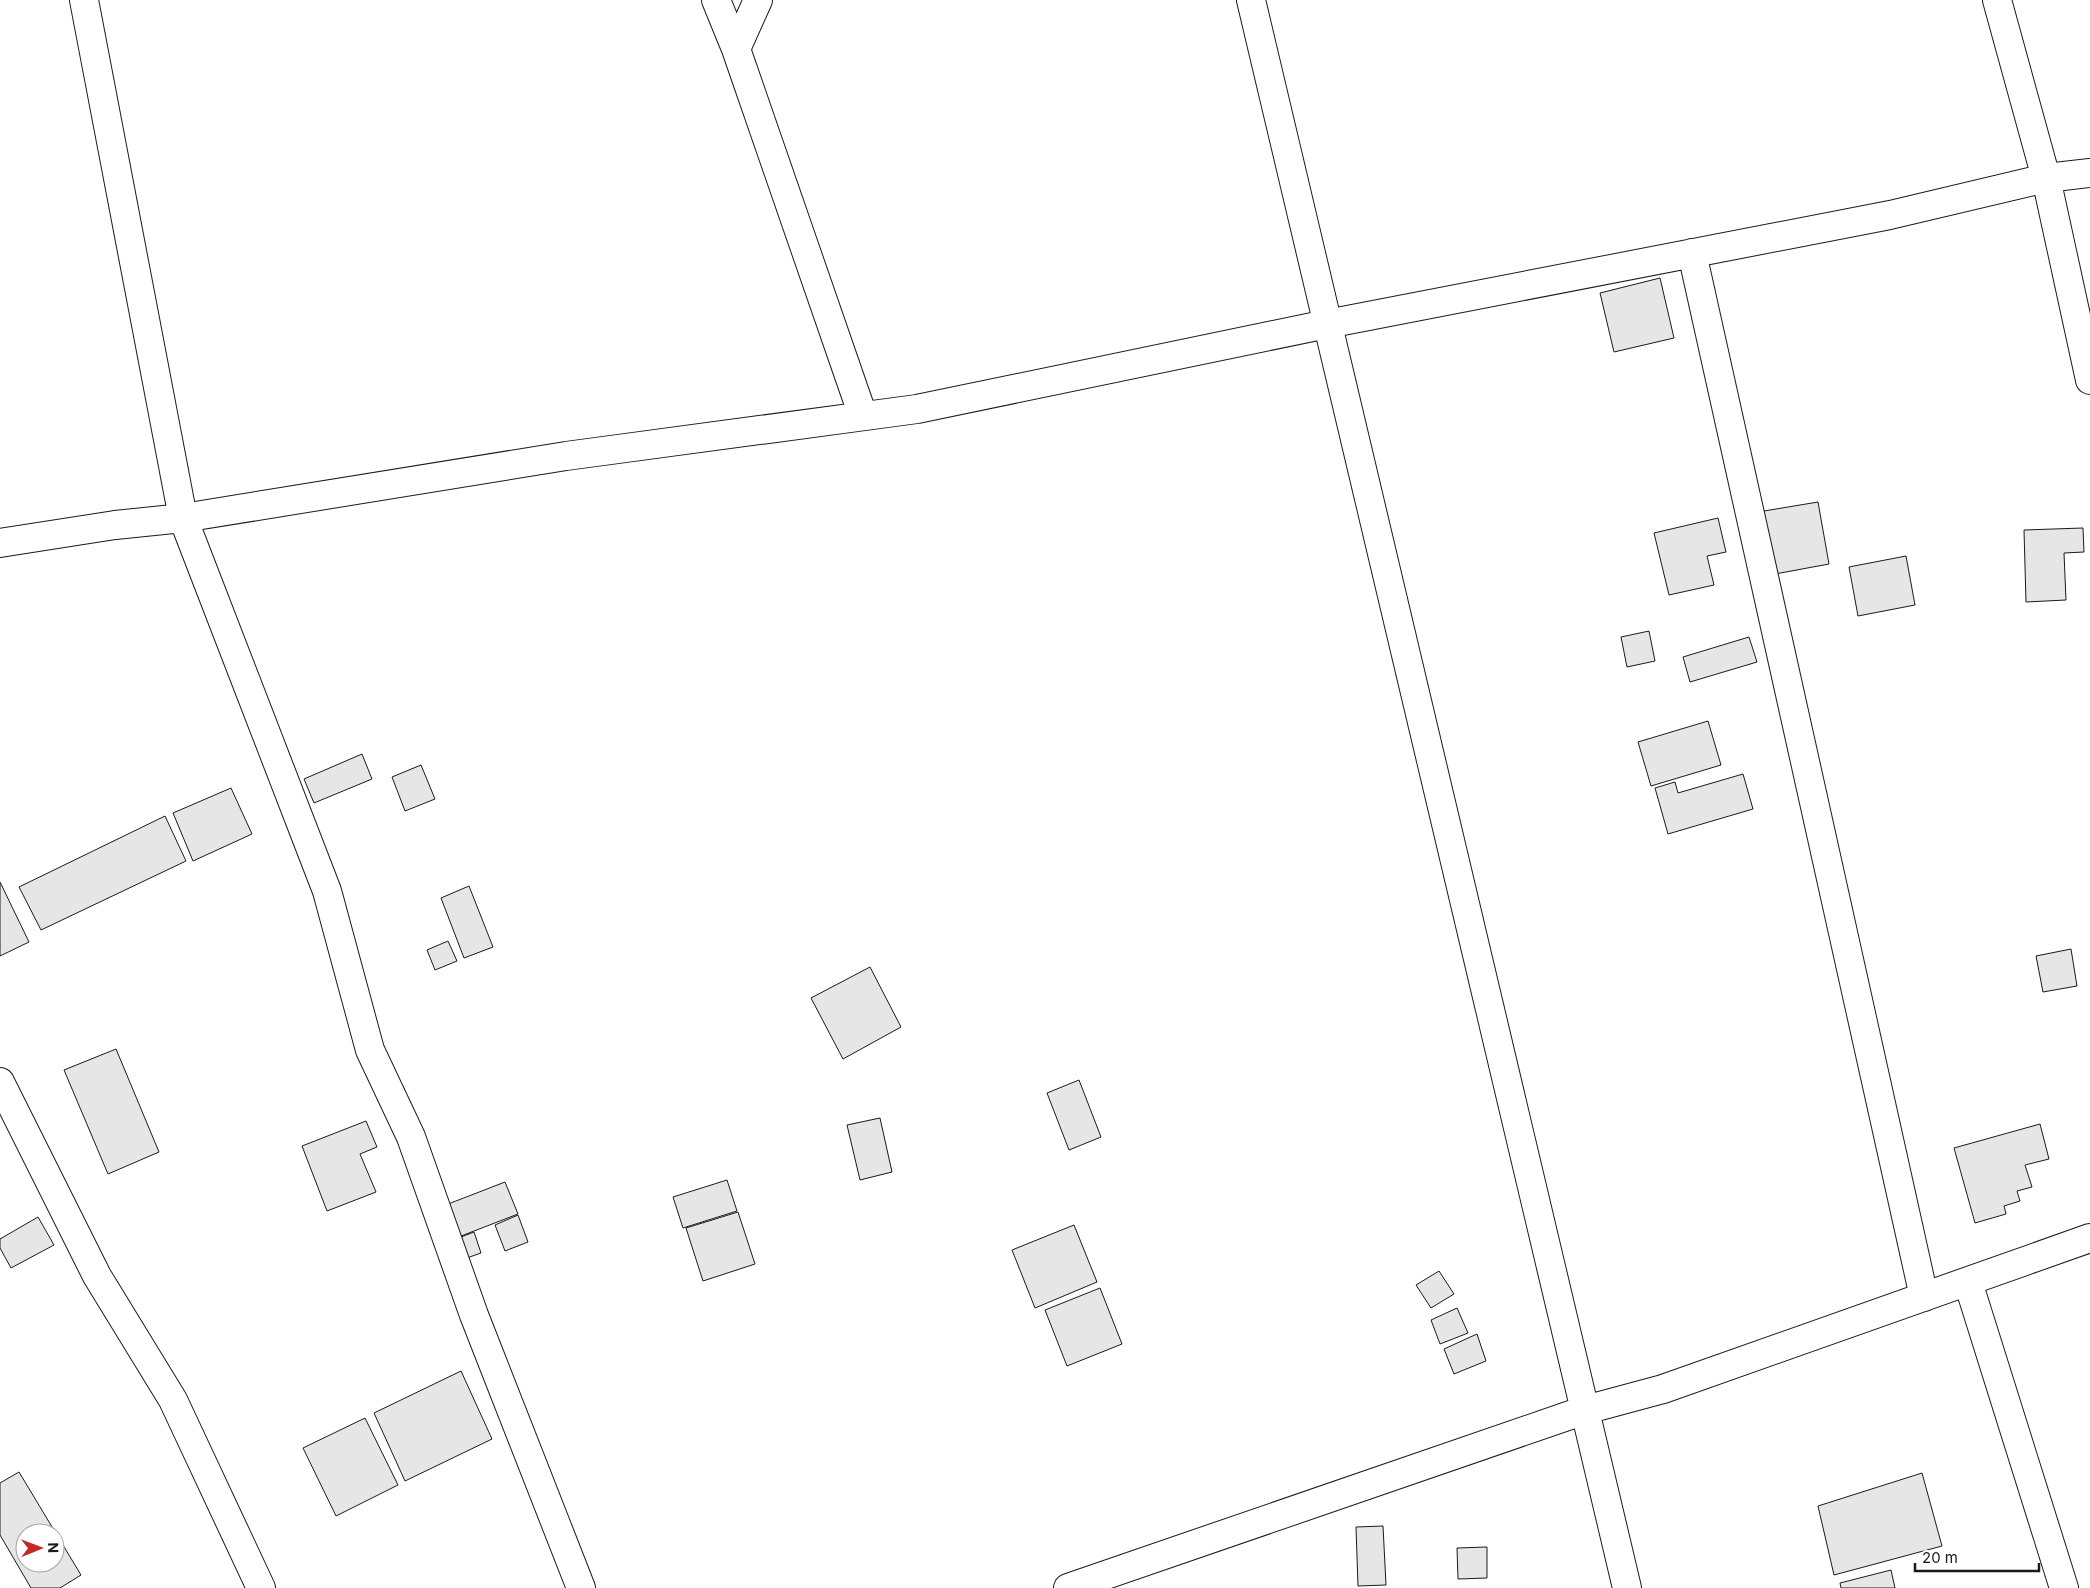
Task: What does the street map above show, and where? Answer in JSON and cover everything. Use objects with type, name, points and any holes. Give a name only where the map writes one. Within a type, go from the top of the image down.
[{"type":"street","points":[[84,0],[182,518],[327,891],[370,1050],[412,1137],[474,1315],[581,1588]]},
{"type":"street","points":[[716,0],[736,49],[863,416]]},
{"type":"street","points":[[736,49],[758,0]]},
{"type":"street","points":[[1251,0],[1627,1588]]},
{"type":"street","points":[[1997,0],[2046,178],[2090,380]]},
{"type":"street","points":[[0,543],[115,525],[182,518],[566,456],[917,409],[1327,324],[1890,214],[2046,178],[2090,173]]},
{"type":"street","points":[[1692,253],[1924,1298]]},
{"type":"street","points":[[0,1082],[97,1276],[173,1400],[261,1588]]},
{"type":"street","points":[[1068,1588],[1585,1410],[1663,1389],[2090,1238]]},
{"type":"street","points":[[1968,1282],[2064,1588]]},
{"type":"building","points":[[1660,278],[1674,338],[1614,352],[1600,293]]},
{"type":"building","points":[[1818,502],[1829,564],[1775,574],[1764,511]]},
{"type":"building","points":[[1718,518],[1726,552],[1707,556],[1714,585],[1669,595],[1654,533]]},
{"type":"building","points":[[2083,528],[2084,552],[2064,553],[2066,600],[2026,602],[2024,530]]},
{"type":"building","points":[[1906,556],[1915,605],[1858,616],[1849,567]]},
{"type":"building","points":[[1649,631],[1655,661],[1627,667],[1621,637]]},
{"type":"building","points":[[1749,637],[1757,662],[1690,682],[1683,657]]},
{"type":"building","points":[[1708,721],[1721,765],[1651,786],[1638,742]]},
{"type":"building","points":[[362,754],[372,779],[314,803],[304,779]]},
{"type":"building","points":[[421,765],[435,799],[405,811],[392,777]]},
{"type":"building","points":[[1743,774],[1753,809],[1668,834],[1655,788],[1675,782],[1678,793]]},
{"type":"building","points":[[231,788],[252,834],[193,861],[173,813]]},
{"type":"building","points":[[165,816],[186,861],[41,930],[19,887]]},
{"type":"building","points":[[0,882],[29,942],[0,956]]},
{"type":"building","points":[[469,886],[493,947],[464,958],[441,898]]},
{"type":"building","points":[[448,941],[457,961],[435,970],[427,950]]},
{"type":"building","points":[[2071,949],[2077,986],[2043,992],[2036,956]]},
{"type":"building","points":[[870,967],[901,1027],[843,1059],[811,998]]},
{"type":"building","points":[[116,1049],[159,1152],[108,1174],[64,1070]]},
{"type":"building","points":[[1079,1080],[1101,1137],[1069,1150],[1047,1093]]},
{"type":"building","points":[[880,1118],[892,1172],[860,1180],[847,1125]]},
{"type":"building","points":[[366,1121],[377,1147],[360,1154],[376,1192],[327,1211],[302,1146]]},
{"type":"building","points":[[2040,1124],[2049,1159],[2025,1165],[2032,1187],[2017,1191],[2020,1201],[2004,1206],[2006,1214],[1975,1223],[1954,1148]]},
{"type":"building","points":[[727,1180],[737,1211],[683,1228],[673,1197]]},
{"type":"building","points":[[505,1182],[518,1214],[456,1238],[443,1206]]},
{"type":"building","points":[[738,1212],[755,1264],[703,1281],[686,1228]]},
{"type":"building","points":[[518,1215],[528,1242],[505,1251],[495,1225]]},
{"type":"building","points":[[38,1217],[54,1245],[11,1268],[0,1248],[0,1239]]},
{"type":"building","points":[[1074,1225],[1097,1282],[1035,1308],[1012,1250]]},
{"type":"building","points":[[474,1232],[481,1253],[464,1259],[456,1239]]},
{"type":"building","points":[[1439,1271],[1454,1294],[1431,1308],[1416,1285]]},
{"type":"building","points":[[1100,1288],[1122,1344],[1067,1366],[1045,1310]]},
{"type":"building","points":[[1457,1308],[1468,1333],[1440,1344],[1431,1320]]},
{"type":"building","points":[[1477,1334],[1486,1361],[1454,1374],[1444,1349]]},
{"type":"building","points":[[461,1371],[492,1439],[405,1481],[374,1413]]},
{"type":"building","points":[[365,1418],[398,1485],[336,1516],[303,1448]]},
{"type":"building","points":[[19,1472],[50,1523],[15,1523],[15,1561],[0,1535],[0,1483]]},
{"type":"building","points":[[1922,1473],[1942,1546],[1834,1575],[1818,1506]]},
{"type":"building","points":[[1383,1526],[1386,1585],[1358,1586],[1356,1527]]},
{"type":"building","points":[[1487,1547],[1487,1578],[1458,1579],[1457,1548]]},
{"type":"building","points":[[65,1548],[81,1575],[60,1588],[31,1588],[22,1573],[65,1573]]},
{"type":"building","points":[[1891,1570],[1895,1588],[1841,1588],[1840,1583]]}]
